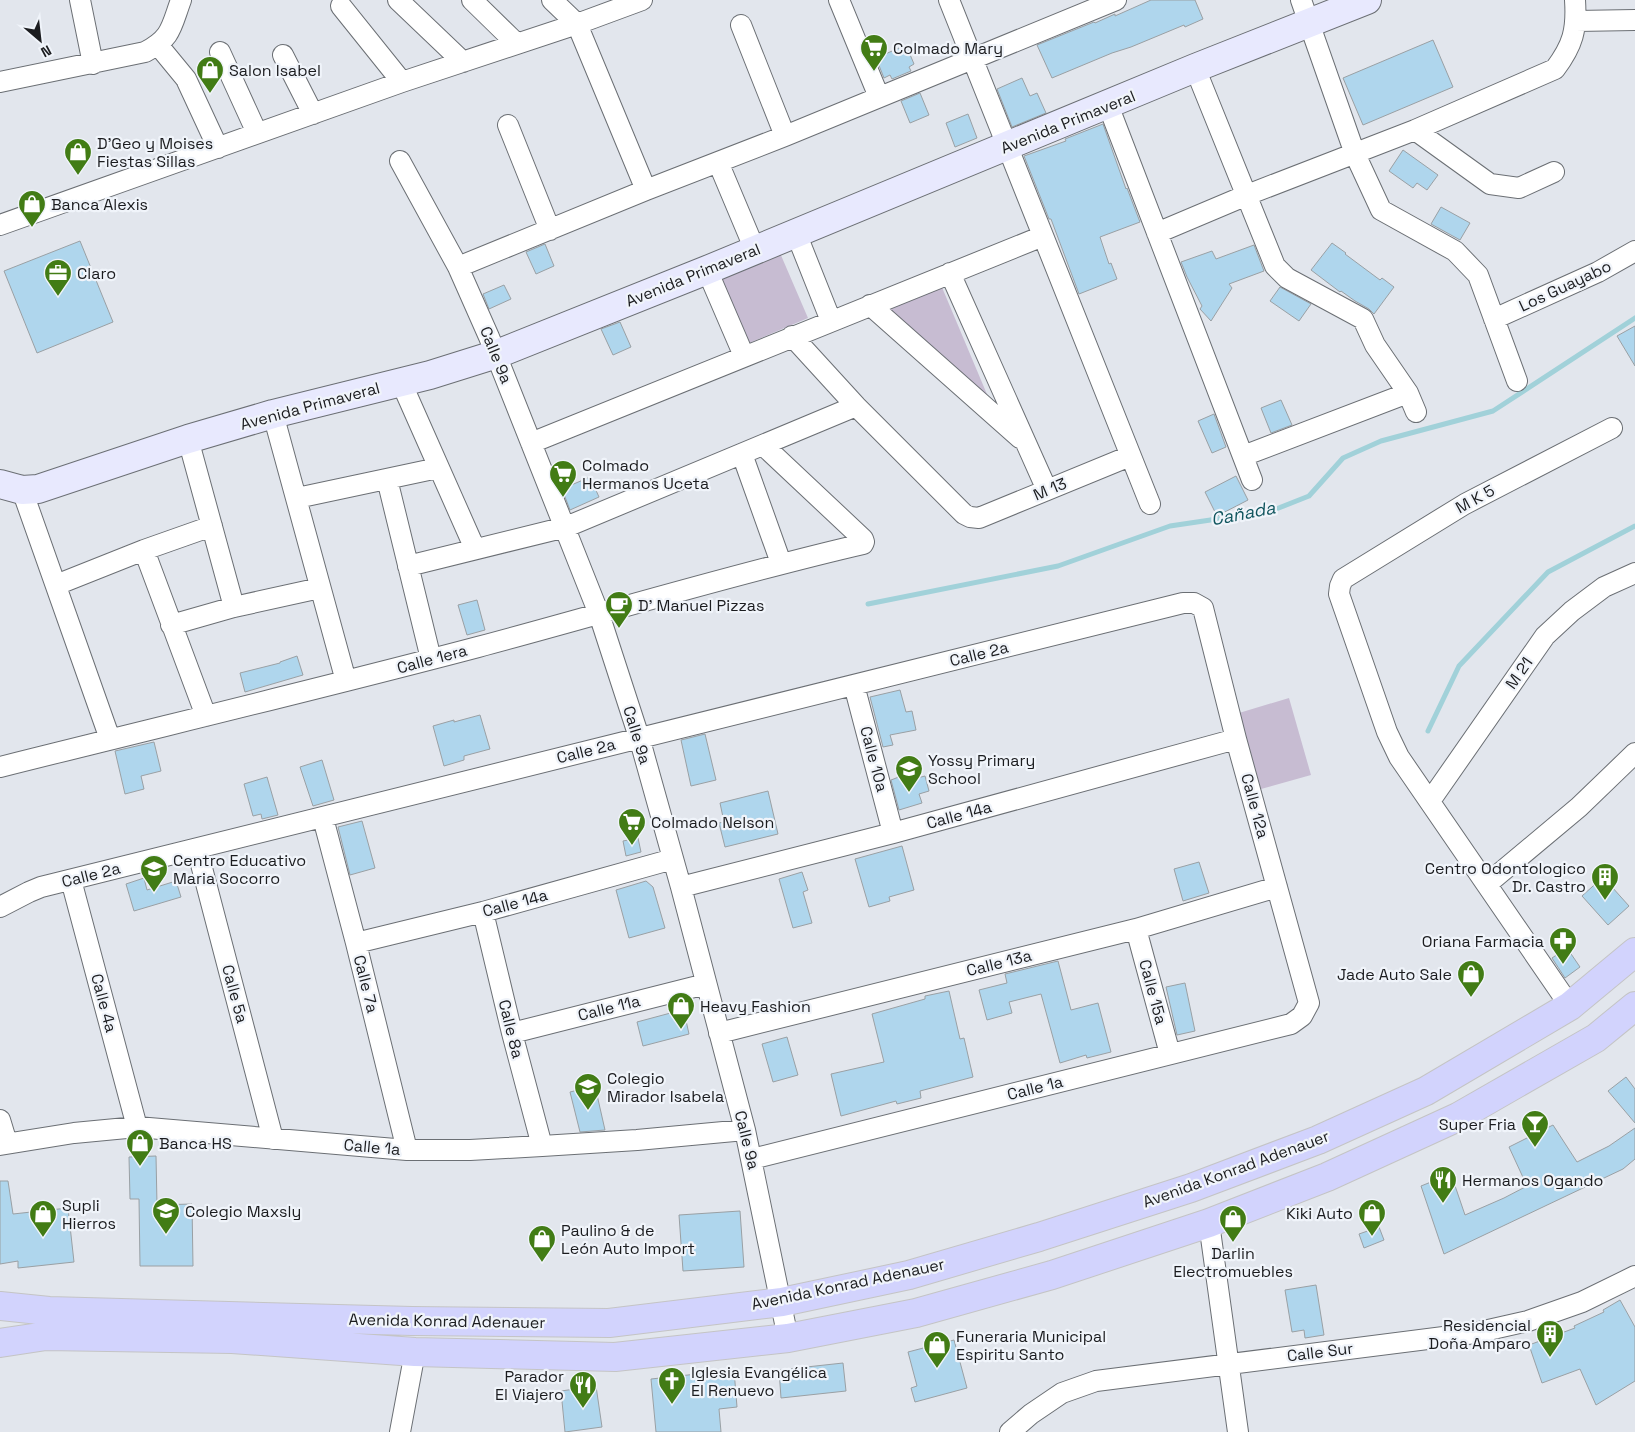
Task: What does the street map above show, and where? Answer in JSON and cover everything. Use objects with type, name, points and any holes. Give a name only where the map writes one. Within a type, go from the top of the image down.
[{"type":"main road","name":"Avenida Konrad Adenauer","points":[[48,1324],[609,1323],[782,1302],[909,1275],[1039,1237],[1191,1188],[1318,1140],[1426,1091],[1570,1006],[1635,952]]},
{"type":"main road","name":"Avenida Konrad Adenauer","points":[[48,1324],[414,1352],[615,1357],[788,1338],[916,1313],[1052,1275],[1208,1223],[1327,1176],[1458,1117],[1596,1038],[1635,1006]]},
{"type":"main road","points":[[0,1306],[48,1324]]},
{"type":"main road","points":[[0,1319],[48,1324]]},
{"type":"main road","points":[[0,1343],[48,1324]]},
{"type":"main road","points":[[0,1351],[48,1324]]},
{"type":"street","points":[[80,0],[93,64]]},
{"type":"street","points":[[0,82],[93,64],[152,49],[168,35],[181,0]]},
{"type":"street","points":[[398,0],[463,62]]},
{"type":"street","points":[[472,0],[516,44]]},
{"type":"street","points":[[552,0],[577,24],[646,190]]},
{"type":"street","points":[[840,0],[879,97]]},
{"type":"street","points":[[949,0],[1150,504]]},
{"type":"street","points":[[458,267],[646,190],[785,136],[1116,0]]},
{"type":"street","name":"Avenida Primaveral","points":[[11,487],[38,489],[188,439],[273,414],[401,382],[497,354],[1108,105],[1195,68],[1306,12],[1367,0]]},
{"type":"street","points":[[1157,233],[1247,195],[1415,130],[1555,69],[1566,54],[1573,37],[1576,21],[1575,0]]},
{"type":"street","points":[[0,225],[402,82],[577,24],[632,2]]},
{"type":"street","points":[[341,6],[402,82]]},
{"type":"street","points":[[1306,12],[1355,154],[1382,210],[1455,250],[1478,275],[1517,381]]},
{"type":"street","points":[[1576,21],[1635,20]]},
{"type":"street","points":[[741,25],[785,136]]},
{"type":"street","points":[[152,49],[186,79],[218,148]]},
{"type":"street","points":[[220,52],[257,133]]},
{"type":"street","points":[[283,55],[313,114]]},
{"type":"street","points":[[1195,68],[1276,266],[1287,278],[1363,319],[1375,345],[1408,392],[1416,412]]},
{"type":"street","points":[[1108,105],[1252,480]]},
{"type":"street","points":[[508,125],[550,230]]},
{"type":"street","points":[[1415,130],[1490,184],[1519,188],[1554,172]]},
{"type":"street","name":"Calle 9a","points":[[400,161],[458,267],[497,354],[599,614],[639,737],[674,860],[745,1130],[788,1338]]},
{"type":"street","points":[[718,162],[755,250]]},
{"type":"street","points":[[796,233],[831,321]]},
{"type":"street","points":[[531,443],[1043,236]]},
{"type":"street","name":"Los Guayabo","points":[[1494,319],[1598,272],[1635,251]]},
{"type":"street","points":[[707,270],[744,356]]},
{"type":"street","points":[[950,273],[1047,490]]},
{"type":"street","points":[[870,305],[1025,442]]},
{"type":"street","points":[[408,566],[566,527],[856,406],[792,336]]},
{"type":"street","points":[[401,382],[474,549]]},
{"type":"street","points":[[1243,456],[1408,392]]},
{"type":"street","name":"M 13","points":[[856,406],[964,514],[970,517],[979,518],[1130,456]]},
{"type":"street","points":[[273,414],[346,681]]},
{"type":"street","name":"M K 5","points":[[1430,801],[1399,757],[1387,732],[1339,594],[1343,579],[1465,504],[1612,428]]},
{"type":"street","points":[[188,439],[234,607]]},
{"type":"street","name":"Calle 1era","points":[[2,761],[110,739],[346,681],[599,614],[780,563],[863,544],[863,539],[763,445]]},
{"type":"street","points":[[742,454],[780,563]]},
{"type":"street","points":[[297,498],[438,468]]},
{"type":"street","points":[[387,479],[431,659]]},
{"type":"street","points":[[11,487],[56,585],[110,739]]},
{"type":"street","points":[[56,585],[144,550],[212,526]]},
{"type":"street","points":[[144,550],[170,625],[206,716]]},
{"type":"street","name":"M 21","points":[[1430,801],[1545,636],[1572,611],[1604,587],[1635,573]]},
{"type":"street","points":[[170,625],[234,607],[320,588]]},
{"type":"street","name":"Calle 2a","points":[[0,907],[29,892],[71,880],[639,737],[1183,603],[1194,604],[1203,608]]},
{"type":"street","name":"Calle 12a","points":[[1203,608],[1236,739],[1308,1003]]},
{"type":"street","name":"Calle 10a","points":[[854,685],[893,833]]},
{"type":"street","name":"Calle 14a","points":[[681,887],[893,833],[1236,739]]},
{"type":"street","points":[[1487,884],[1579,807],[1635,754]]},
{"type":"street","points":[[1430,801],[1570,1006]]},
{"type":"street","name":"Calle 7a","points":[[322,818],[356,943],[407,1150]]},
{"type":"street","name":"Calle 5a","points":[[197,849],[273,1139]]},
{"type":"street","name":"Calle 14a","points":[[356,943],[483,912],[674,860]]},
{"type":"street","name":"Calle 4a","points":[[71,880],[137,1126]]},
{"type":"street","name":"Calle 13a","points":[[719,1033],[1136,929],[1277,887]]},
{"type":"street","name":"Calle 8a","points":[[483,912],[542,1146]]},
{"type":"street","name":"Calle 15a","points":[[1136,929],[1170,1054]]},
{"type":"street","name":"Calle 11a","points":[[512,1033],[706,984]]},
{"type":"street","name":"Calle 1a","points":[[752,1159],[1291,1024],[1302,1016],[1308,1003]]},
{"type":"street","points":[[0,1120],[3,1144]]},
{"type":"street","name":"Calle 1a","points":[[3,1144],[137,1126],[407,1150],[470,1150],[542,1146],[745,1130]]},
{"type":"street","points":[[1208,1223],[1238,1432]]},
{"type":"street","name":"Calle Sur","points":[[1010,1432],[1031,1414],[1062,1393],[1096,1380],[1475,1333],[1528,1321],[1582,1302],[1635,1276]]},
{"type":"street","points":[[400,1432],[414,1352]]},
{"type":"shaded area","points":[[780,253],[808,318],[747,344],[719,279]]},
{"type":"shaded area","points":[[941,285],[994,411],[887,307]]},
{"type":"shaded area","points":[[1289,698],[1311,775],[1261,789],[1239,713]]},
{"type":"building","points":[[1151,0],[1195,0],[1203,19],[1052,78],[1037,45],[1115,14],[1115,16]]},
{"type":"building","points":[[1433,40],[1453,87],[1363,125],[1343,78]]},
{"type":"building","points":[[906,45],[914,64],[909,67],[911,71],[892,79],[890,75],[884,78],[876,58]]},
{"type":"building","points":[[1022,78],[1030,96],[1037,93],[1046,113],[1012,127],[997,89]]},
{"type":"building","points":[[920,93],[929,115],[910,123],[901,101]]},
{"type":"building","points":[[968,114],[977,138],[955,147],[946,123]]},
{"type":"building","points":[[1103,124],[1140,222],[1100,237],[1109,264],[1111,263],[1117,279],[1079,294],[1051,219],[1049,219],[1024,156],[1066,141],[1065,139]]},
{"type":"building","points":[[1403,150],[1438,175],[1427,190],[1417,183],[1413,188],[1389,171]]},
{"type":"building","points":[[1441,207],[1470,223],[1460,240],[1431,224]]},
{"type":"building","name":"Claro","points":[[80,241],[113,322],[37,353],[4,271]]},
{"type":"building","points":[[1332,243],[1380,280],[1382,278],[1394,287],[1374,314],[1311,270]]},
{"type":"building","points":[[545,244],[554,266],[536,274],[526,252]]},
{"type":"building","points":[[1254,245],[1264,271],[1229,284],[1232,288],[1211,321],[1200,309],[1202,306],[1181,262],[1212,251],[1216,259]]},
{"type":"building","points":[[504,285],[511,299],[489,309],[483,294]]},
{"type":"building","points":[[1280,287],[1311,304],[1299,321],[1270,301]]},
{"type":"building","points":[[620,322],[631,347],[613,355],[601,329]]},
{"type":"building","points":[[1635,326],[1635,366],[1617,336]]},
{"type":"building","points":[[1281,400],[1292,425],[1271,433],[1261,408]]},
{"type":"building","points":[[1214,414],[1226,447],[1212,453],[1198,421]]},
{"type":"building","points":[[1236,476],[1248,500],[1217,516],[1205,492]]},
{"type":"building","points":[[590,477],[599,497],[570,510],[562,489]]},
{"type":"building","points":[[477,600],[485,630],[467,635],[458,605]]},
{"type":"building","points":[[297,656],[303,675],[245,692],[240,673],[280,663]]},
{"type":"building","points":[[900,690],[906,712],[912,711],[916,730],[890,735],[893,745],[883,747],[870,697]]},
{"type":"building","points":[[480,715],[490,749],[464,756],[464,760],[444,766],[433,726]]},
{"type":"building","points":[[705,734],[716,780],[691,786],[681,740]]},
{"type":"building","points":[[154,742],[161,771],[141,776],[144,789],[125,794],[115,751]]},
{"type":"building","points":[[322,760],[334,800],[313,806],[300,767]]},
{"type":"building","name":"Yossy Primary School","points":[[904,775],[906,781],[925,776],[929,791],[919,794],[922,803],[899,810],[891,780]]},
{"type":"building","points":[[267,777],[278,815],[262,819],[261,814],[253,816],[244,784]]},
{"type":"building","points":[[768,791],[778,834],[725,847],[719,823],[724,822],[720,803]]},
{"type":"building","points":[[362,821],[375,868],[350,875],[338,827]]},
{"type":"building","name":"Colmado Nelson","points":[[638,838],[641,852],[626,856],[623,841]]},
{"type":"building","points":[[902,846],[914,890],[889,897],[890,901],[869,907],[855,859]]},
{"type":"building","points":[[1199,862],[1209,893],[1183,901],[1174,869]]},
{"type":"building","points":[[802,872],[808,890],[803,892],[812,923],[793,928],[779,879]]},
{"type":"building","name":"Centro Odontologico Dr. Castro","points":[[1603,877],[1629,906],[1608,925],[1582,896]]},
{"type":"building","name":"Centro Educativo Maria Socorro","points":[[144,878],[147,890],[176,881],[181,897],[134,911],[126,884]]},
{"type":"building","points":[[646,881],[653,887],[665,928],[629,938],[616,890]]},
{"type":"building","name":"Oriana Farmacia","points":[[1567,948],[1580,967],[1565,978],[1552,958]]},
{"type":"building","points":[[1058,961],[1071,1010],[1098,1003],[1111,1052],[1087,1058],[1086,1055],[1060,1063],[1041,994],[1009,1002],[1012,1013],[987,1020],[979,990],[1007,983],[1005,974]]},
{"type":"building","points":[[1185,983],[1195,1031],[1177,1035],[1166,987]]},
{"type":"building","points":[[949,991],[960,1039],[964,1038],[973,1077],[920,1091],[921,1098],[897,1104],[896,1101],[841,1116],[831,1074],[884,1062],[872,1014],[925,999],[925,996]]},
{"type":"building","points":[[678,1011],[685,1016],[689,1034],[643,1046],[637,1022]]},
{"type":"building","points":[[787,1037],[798,1075],[773,1082],[762,1044]]},
{"type":"building","points":[[1626,1077],[1635,1089],[1635,1123],[1608,1091]]},
{"type":"building","name":"Colegio Mirador Isabela","points":[[595,1086],[605,1130],[580,1132],[570,1092]]},
{"type":"building","points":[[1553,1125],[1577,1162],[1609,1146],[1635,1128],[1635,1159],[1623,1169],[1444,1254],[1421,1186],[1451,1174],[1465,1215],[1504,1198],[1527,1186],[1509,1147]]},
{"type":"building","name":"Colegio Maxsly","points":[[156,1156],[157,1205],[192,1204],[193,1266],[140,1266],[139,1199],[130,1199],[129,1157]]},
{"type":"building","name":"Supli Hierros","points":[[0,1181],[8,1181],[13,1214],[68,1208],[74,1262],[18,1268],[18,1261],[0,1264]]},
{"type":"building","points":[[740,1211],[744,1267],[683,1271],[679,1215]]},
{"type":"building","name":"Kiki Auto","points":[[1379,1227],[1384,1240],[1364,1248],[1359,1234]]},
{"type":"building","points":[[1316,1285],[1324,1335],[1305,1338],[1304,1330],[1292,1332],[1285,1290]]},
{"type":"building","points":[[1620,1300],[1635,1327],[1635,1381],[1596,1405],[1580,1369],[1542,1383],[1529,1345],[1575,1328],[1574,1326],[1604,1312],[1603,1310]]},
{"type":"building","name":"Funeraria Municipal Espiritu Santo","points":[[954,1340],[967,1388],[915,1402],[911,1388],[917,1386],[908,1352]]},
{"type":"building","points":[[843,1363],[846,1391],[781,1398],[779,1370]]},
{"type":"building","points":[[734,1370],[737,1407],[719,1409],[721,1432],[656,1432],[651,1379]]},
{"type":"building","points":[[596,1386],[602,1427],[565,1432],[561,1391]]},
{"type":"waterway","name":"Cañada","points":[[868,604],[1058,566],[1170,526],[1271,511],[1309,496],[1343,458],[1381,441],[1493,411],[1635,318]]},
{"type":"waterway","points":[[1428,731],[1459,666],[1548,572],[1635,526]]},
{"type":"place","name":"Colmado Mary","points":[[874,72]]},
{"type":"place","name":"Salon Isabel","points":[[210,94]]},
{"type":"place","name":"D'Geo y Moises Fiestas Sillas","points":[[78,176]]},
{"type":"place","name":"Banca Alexis","points":[[32,228]]},
{"type":"place","name":"Claro","points":[[58,297]]},
{"type":"place","name":"Colmado Hermanos Uceta","points":[[563,498]]},
{"type":"place","name":"D' Manuel Pizzas","points":[[619,629]]},
{"type":"place","name":"Yossy Primary School","points":[[909,793]]},
{"type":"place","name":"Colmado Nelson","points":[[632,846]]},
{"type":"place","name":"Centro Educativo Maria Socorro","points":[[154,893]]},
{"type":"place","name":"Centro Odontologico Dr. Castro","points":[[1605,901]]},
{"type":"place","name":"Oriana Farmacia","points":[[1563,965]]},
{"type":"place","name":"Jade Auto Sale","points":[[1471,998]]},
{"type":"place","name":"Heavy Fashion","points":[[681,1030]]},
{"type":"place","name":"Colegio Mirador Isabela","points":[[588,1111]]},
{"type":"place","name":"Super Fria","points":[[1535,1148]]},
{"type":"place","name":"Banca HS","points":[[140,1167]]},
{"type":"place","name":"Hermanos Ogando","points":[[1443,1204]]},
{"type":"place","name":"Colegio Maxsly","points":[[166,1235]]},
{"type":"place","name":"Kiki Auto","points":[[1372,1237]]},
{"type":"place","name":"Supli Hierros","points":[[43,1238]]},
{"type":"place","name":"Darlin Electromuebles","points":[[1233,1243]]},
{"type":"place","name":"Paulino & de León Auto Import","points":[[542,1263]]},
{"type":"place","name":"Residencial Doña Amparo","points":[[1550,1358]]},
{"type":"place","name":"Funeraria Municipal Espiritu Santo","points":[[937,1369]]},
{"type":"place","name":"Iglesia Evangélica El Renuevo","points":[[672,1405]]},
{"type":"place","name":"Parador El Viajero","points":[[583,1409]]}]
